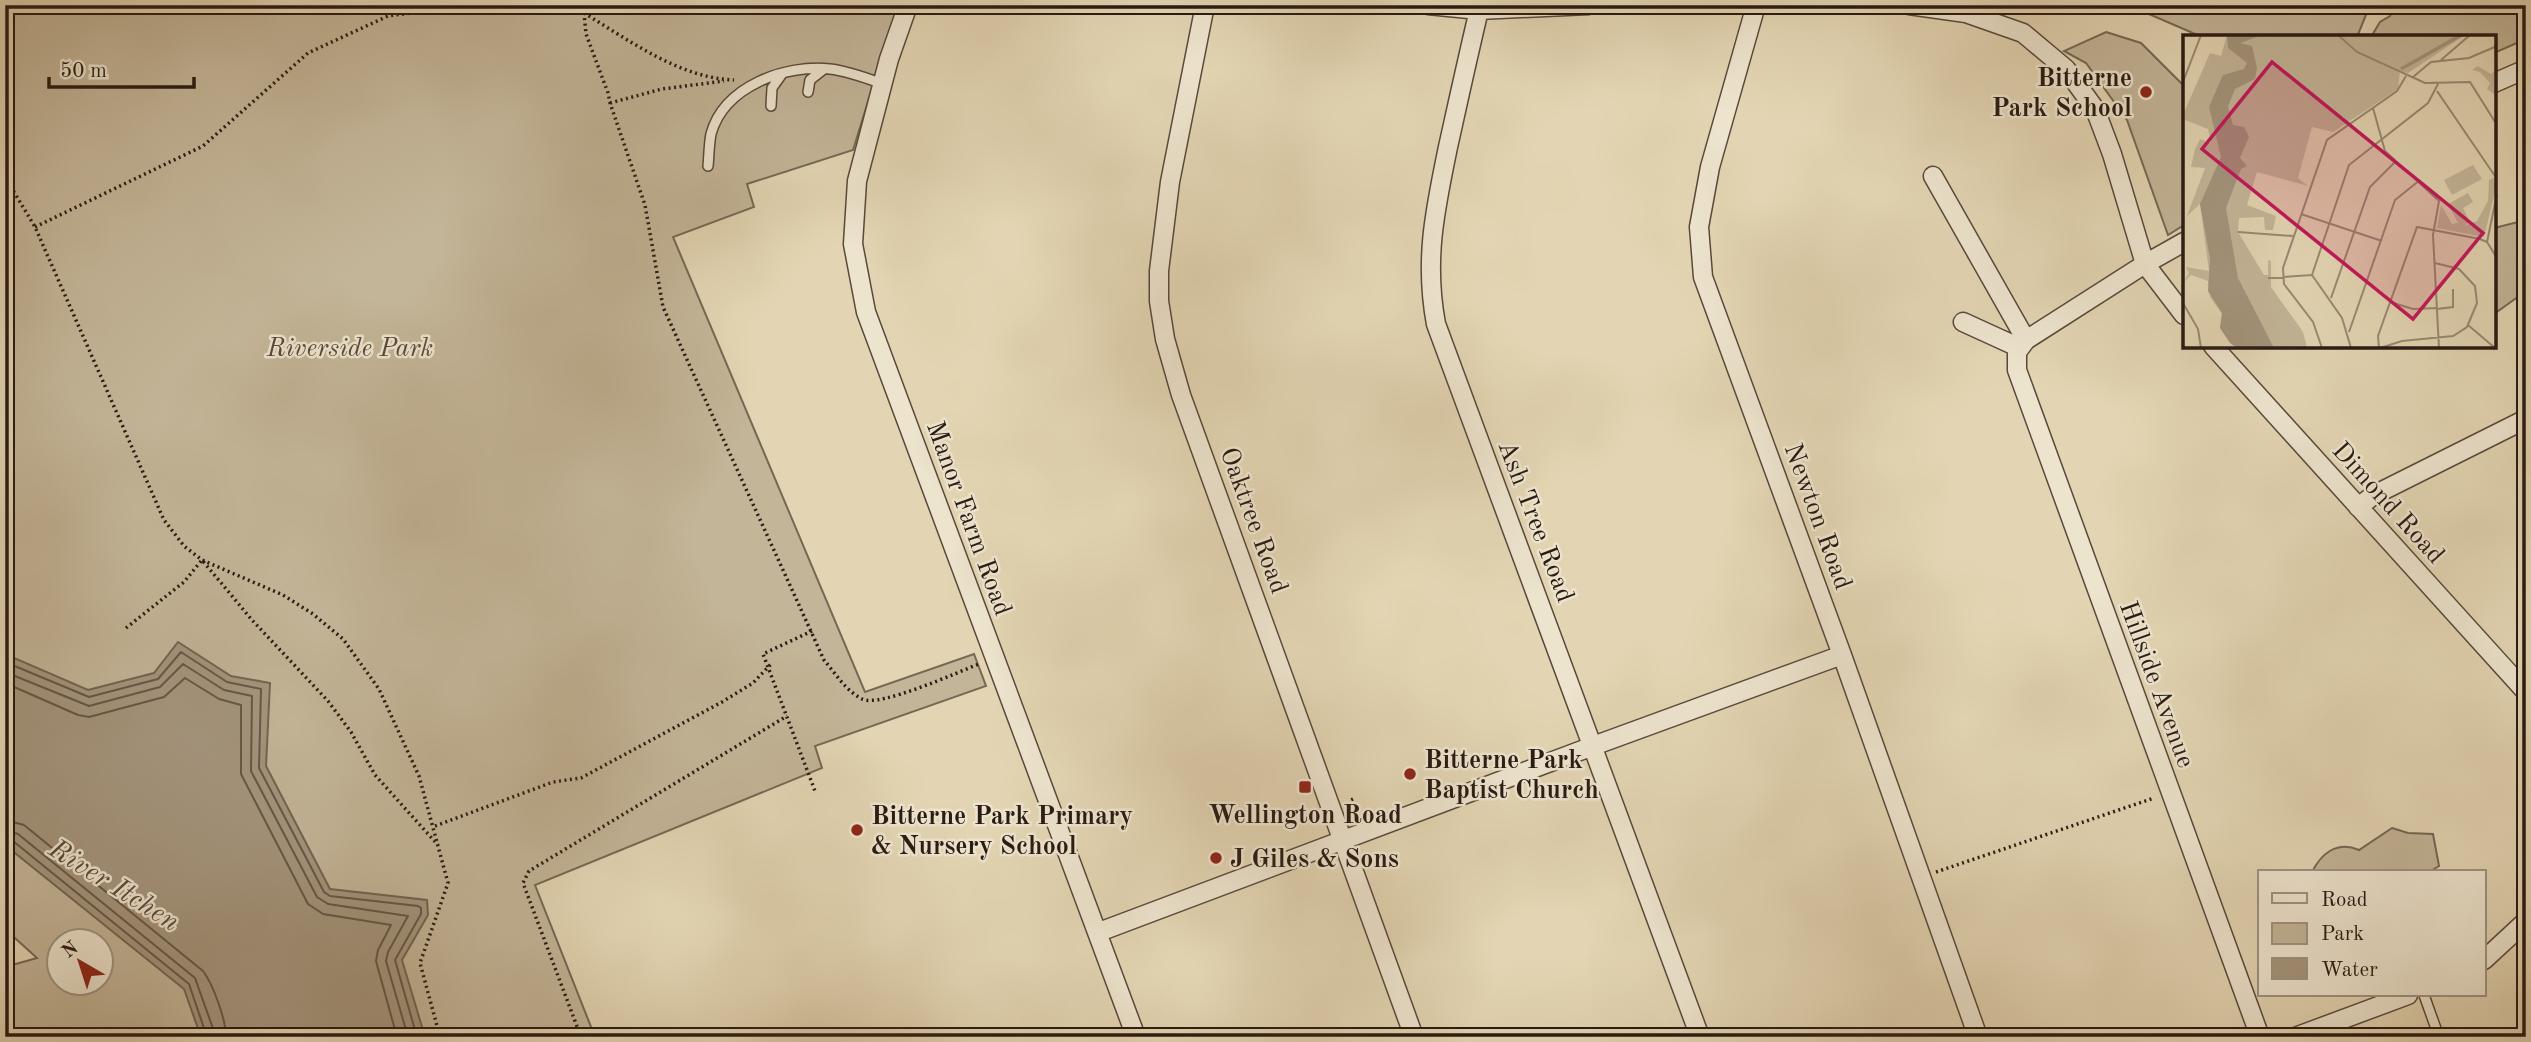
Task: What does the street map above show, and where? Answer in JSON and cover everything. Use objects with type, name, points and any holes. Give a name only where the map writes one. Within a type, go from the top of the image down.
[{"type":"street","name":"Manor Farm Road","points":[[908,5],[857,181],[853,244],[866,312],[1136,1037]]},
{"type":"street","name":"Oaktree Road","points":[[1205,5],[1170,181],[1163,234],[1159,301],[1165,339],[1181,395],[1414,1037]]},
{"type":"street","points":[[1428,5],[1479,10],[1589,5]]},
{"type":"street","name":"Newton Road","points":[[1756,5],[1710,167],[1699,227],[1703,277],[1978,1037]]},
{"type":"street","points":[[1909,5],[1966,13],[2023,33],[2066,69],[2095,109],[2112,154],[2145,264],[2183,312]]},
{"type":"street","name":"Ash Tree Road","points":[[1479,10],[1433,218],[1430,293],[1439,334],[1700,1037]]},
{"type":"street","points":[[2496,82],[2526,69]]},
{"type":"street","points":[[1933,176],[2023,344]]},
{"type":"street","points":[[2023,344],[2145,264],[2183,243]]},
{"type":"street","points":[[1963,322],[2023,344]]},
{"type":"street","name":"Hillside Avenue","points":[[2023,344],[2017,352],[2017,370],[2260,1037]]},
{"type":"street","name":"Dimond Road","points":[[2215,348],[2526,692]]},
{"type":"street","points":[[2358,508],[2382,491],[2526,419]]},
{"type":"street","points":[[1099,932],[1842,655]]},
{"type":"street","points":[[2486,958],[2526,921]]},
{"type":"street","points":[[2295,1037],[2405,996]]},
{"type":"lane","points":[[708,166],[711,134],[717,120],[731,102],[749,86],[782,74],[824,69],[853,74],[883,84]]},
{"type":"lane","points":[[808,92],[810,80],[824,69]]},
{"type":"lane","points":[[771,106],[772,88],[782,74]]},
{"type":"lane","points":[[2424,996],[2439,1037]]},
{"type":"path","points":[[34,227],[203,146],[308,53],[388,16],[472,5]]},
{"type":"path","points":[[576,5],[584,13],[633,43],[683,69],[736,80]]},
{"type":"path","points":[[584,13],[586,34],[645,205],[663,307],[824,660],[853,693],[864,700],[882,700],[994,658]]},
{"type":"path","points":[[610,103],[662,89],[743,78]]},
{"type":"path","points":[[5,177],[34,227],[164,520],[184,546],[202,560],[251,620],[328,701],[351,732],[375,775],[439,846]]},
{"type":"path","points":[[126,628],[184,582],[202,560]]},
{"type":"path","points":[[202,560],[283,595],[313,614],[343,639],[379,689],[419,776],[435,826],[448,883],[420,963],[440,1037]]},
{"type":"path","points":[[812,631],[763,654],[770,664],[815,791]]},
{"type":"path","points":[[435,826],[553,782],[581,778],[722,702],[753,683],[770,664]]},
{"type":"path","points":[[581,1037],[523,883],[528,871],[787,716]]},
{"type":"path","points":[[1921,878],[2169,793]]},
{"type":"green space","name":"Riverside Park","points":[[5,5],[898,5],[853,150],[747,184],[754,207],[673,237],[865,692],[974,654],[986,686],[815,746],[822,768],[535,885],[595,1037],[5,1037],[5,967],[37,958],[5,929]]},
{"type":"green space","points":[[2128,5],[2370,5],[2358,35],[2197,35]]},
{"type":"green space","points":[[2394,5],[2526,5],[2526,39],[2496,52],[2496,35],[2372,35],[2380,22],[2390,16]]},
{"type":"green space","points":[[2106,32],[2141,43],[2183,85],[2183,226],[2168,235],[2127,120],[2086,63],[2064,51]]},
{"type":"green space","points":[[2526,220],[2526,291],[2496,313],[2496,228]]},
{"type":"green space","points":[[2392,828],[2408,833],[2433,834],[2439,866],[2432,870],[2313,870],[2331,850],[2351,847],[2359,850]]},
{"type":"water","name":"River Itchen","points":[[178,642],[231,676],[270,683],[266,766],[330,889],[427,900],[428,915],[402,960],[425,1037],[201,1037],[184,989],[116,934],[116,926],[106,926],[5,845],[5,654],[88,690],[154,673]]},
{"type":"place","name":"Bitterne Park School","points":[[2146,92]]},
{"type":"place","name":"Bitterne Park Baptist Church","points":[[1410,774]]},
{"type":"place","name":"Wellington Road","points":[[1305,787]]},
{"type":"place","name":"Bitterne Park Primary & Nursery School","points":[[857,830]]},
{"type":"place","name":"J Giles & Sons","points":[[1216,858]]}]
